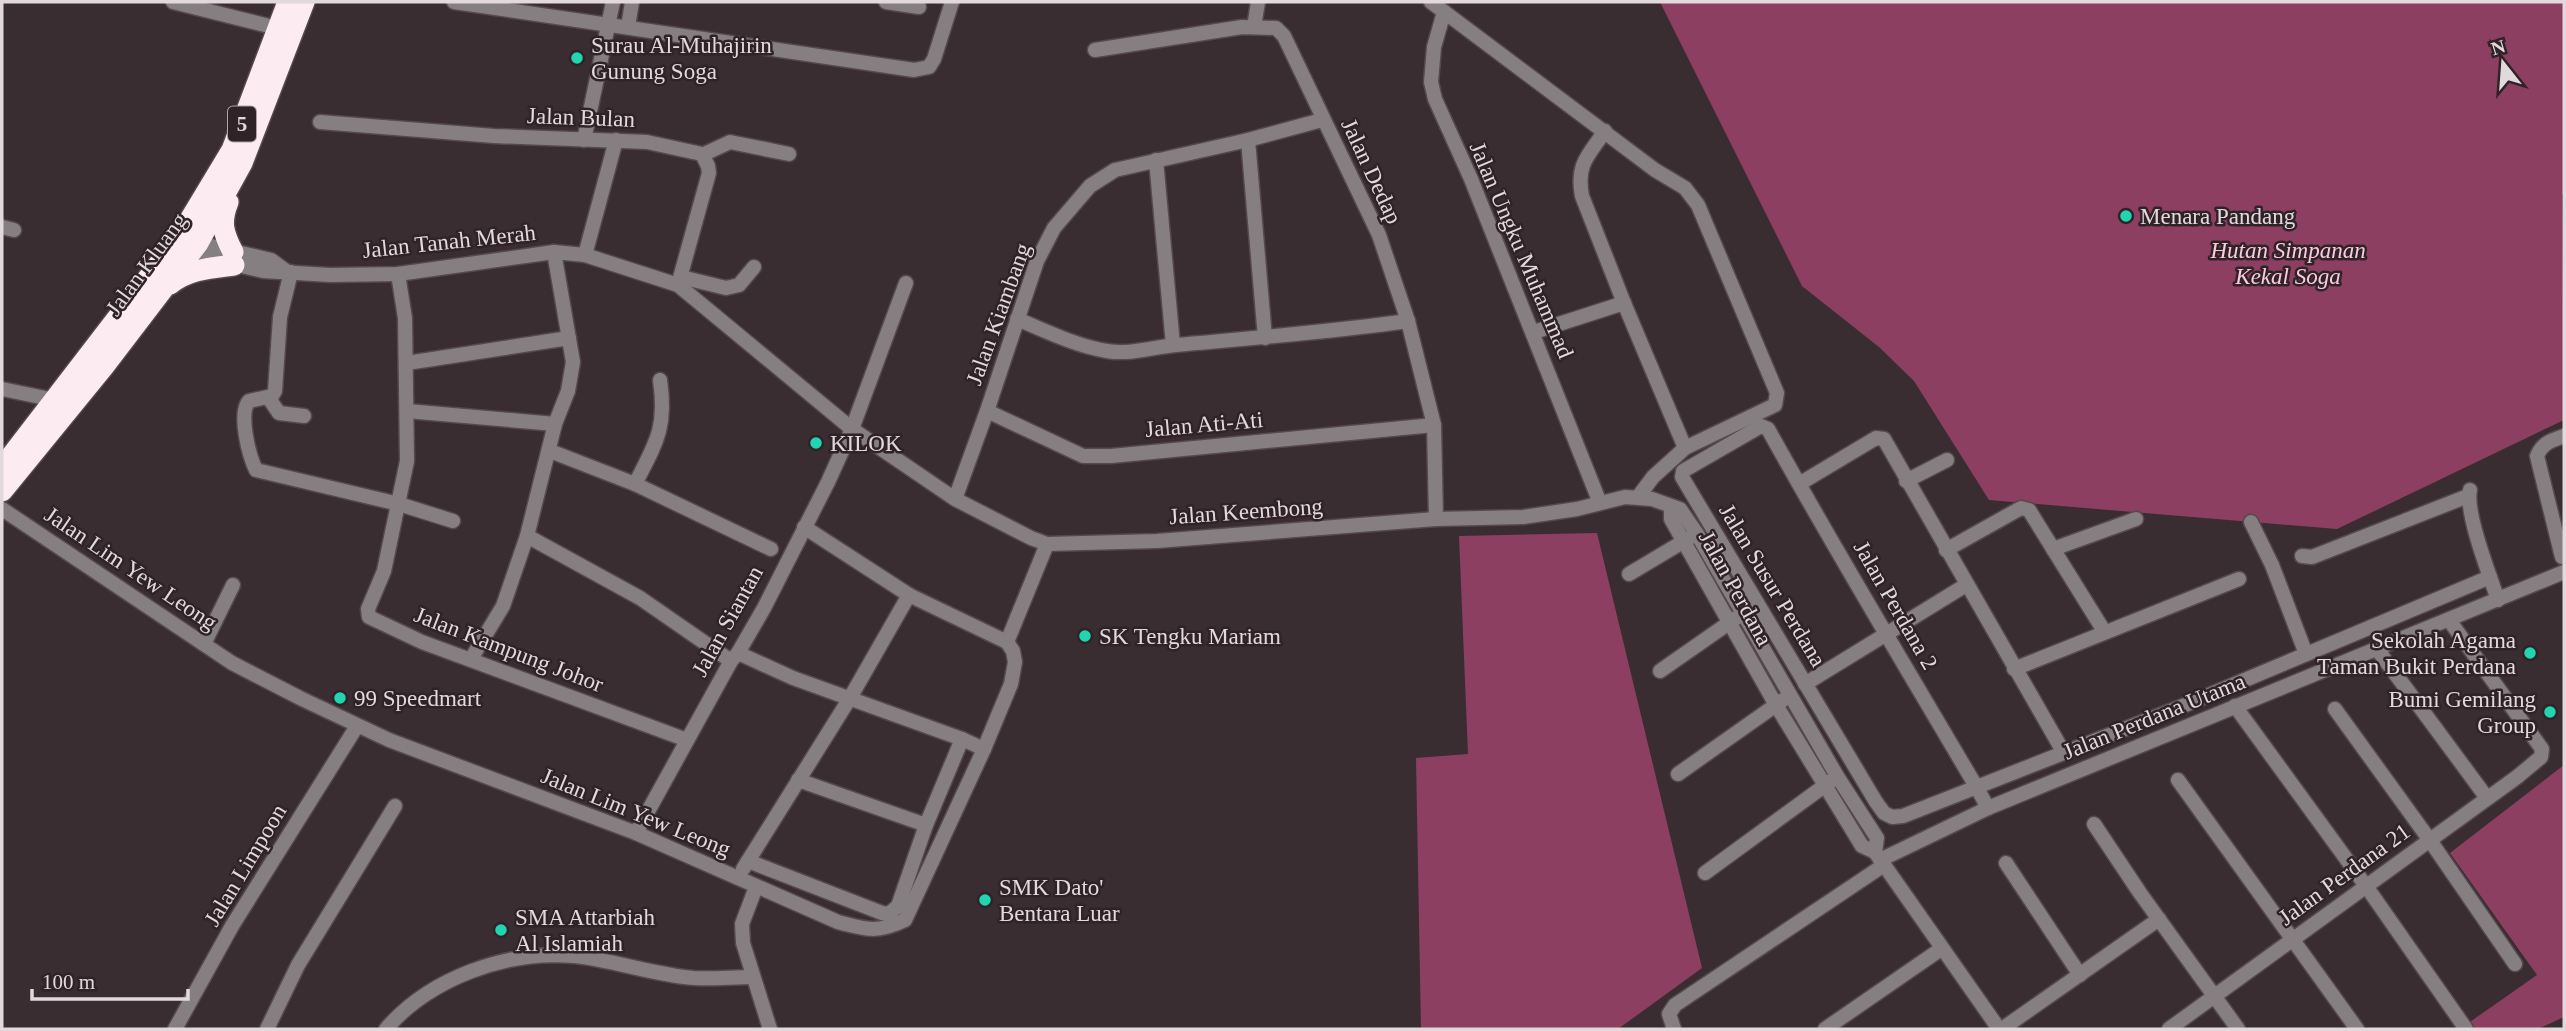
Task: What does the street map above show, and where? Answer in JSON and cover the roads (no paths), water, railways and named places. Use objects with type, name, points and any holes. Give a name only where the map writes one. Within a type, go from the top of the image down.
[{"type":"highway","name":"Jalan Kluang","points":[[2,491],[104,366],[156,295],[232,150],[288,2]]},
{"type":"highway","name":"Jalan Kluang","points":[[2,468],[55,400],[184,246],[242,163],[304,2]]},
{"type":"highway","points":[[156,295],[180,276],[233,258],[222,221],[242,163]]},
{"type":"street","points":[[173,2],[277,28]]},
{"type":"street","points":[[454,2],[914,70],[929,67],[934,59],[952,2]]},
{"type":"street","points":[[584,140],[613,2]]},
{"type":"street","points":[[628,27],[632,2]]},
{"type":"street","points":[[886,2],[919,7]]},
{"type":"street","points":[[1254,27],[1258,2]]},
{"type":"street","points":[[1431,2],[1655,170],[1685,188],[1698,205],[1777,393],[1775,405],[1685,448],[1653,477],[1639,497]]},
{"type":"street","name":"Jalan Ungku Muhammad","points":[[1444,12],[1433,58],[1431,82],[1435,99],[1534,332],[1600,502]]},
{"type":"street","name":"Jalan Dedap","points":[[1096,50],[1254,27],[1276,29],[1284,36],[1379,235],[1408,321],[1434,425],[1436,519]]},
{"type":"street","name":"Jalan Kiambang","points":[[955,499],[1037,261],[1054,228],[1074,202],[1090,186],[1115,170],[1322,120]]},
{"type":"street","name":"Jalan Bulan","points":[[320,121],[494,136],[666,144],[702,155]]},
{"type":"street","points":[[1605,131],[1581,166],[1579,179],[1586,208],[1685,448]]},
{"type":"street","points":[[585,255],[616,140]]},
{"type":"street","points":[[1248,140],[1265,338]]},
{"type":"street","points":[[754,267],[738,285],[726,288],[680,281],[709,173],[702,155],[730,142],[789,155]]},
{"type":"street","points":[[1156,160],[1173,345]]},
{"type":"street","points":[[184,246],[233,258],[271,260],[289,272],[280,317],[277,387],[272,396],[249,401],[245,405],[244,419],[256,470],[399,504],[453,521]]},
{"type":"street","points":[[471,659],[503,606],[527,536],[555,424],[568,391],[573,362],[554,252]]},
{"type":"street","name":"Jalan Tanah Merah","points":[[289,272],[330,275],[398,274],[554,252],[585,255],[680,281],[852,429]]},
{"type":"street","name":"Jalan Kampung Johor","points":[[398,274],[405,318],[407,461],[384,571],[368,609],[371,620],[422,642],[687,740]]},
{"type":"street","name":"Jalan Siantan","points":[[636,833],[828,482],[852,429],[906,283]]},
{"type":"street","points":[[1534,332],[1624,303]]},
{"type":"street","points":[[1017,319],[1082,345],[1110,352],[1265,338],[1408,321]]},
{"type":"street","points":[[407,363],[569,338]]},
{"type":"street","points":[[635,484],[656,444],[662,425],[664,406],[660,380]]},
{"type":"street","points":[[2,389],[55,400]]},
{"type":"street","points":[[268,397],[279,413],[304,416]]},
{"type":"street","points":[[407,411],[555,424]]},
{"type":"street","name":"Jalan Ati-Ati","points":[[987,411],[1083,456],[1111,456],[1434,425]]},
{"type":"street","name":"Jalan Perdana 2","points":[[1765,426],[1988,808]]},
{"type":"street","name":"Jalan Susur Perdana","points":[[1765,426],[1684,470],[1682,474],[1884,813],[1892,817],[1903,816],[1977,788]]},
{"type":"street","name":"Jalan Keembong","points":[[852,429],[955,499],[1047,544],[1157,541],[1436,519],[1523,517],[1639,497],[1671,507]]},
{"type":"street","points":[[2563,565],[2537,456],[2540,448],[2549,441],[2564,436]]},
{"type":"street","points":[[1799,484],[1880,437],[1884,439],[2064,753]]},
{"type":"street","points":[[550,451],[635,484],[771,549]]},
{"type":"street","points":[[1906,481],[1947,460]]},
{"type":"street","points":[[2302,555],[2312,557],[2469,493],[2498,600]]},
{"type":"street","name":"Jalan Perdana","points":[[1671,507],[1680,509],[1690,538],[1730,622],[1776,705],[1877,838],[1880,859],[2000,1029]]},
{"type":"street","points":[[1946,550],[2021,508],[2029,510],[2104,631]]},
{"type":"street","name":"Jalan Lim Yew Leong","points":[[2,509],[232,663],[357,726],[636,833],[838,922],[873,930],[888,928],[905,920],[1011,684],[1015,662],[1013,651],[1007,642]]},
{"type":"street","points":[[2053,549],[2136,519]]},
{"type":"street","points":[[2251,522],[2272,565],[2306,654]]},
{"type":"street","points":[[804,527],[909,595],[1007,642],[1047,544]]},
{"type":"street","points":[[527,536],[640,598],[734,657],[984,749]]},
{"type":"street","points":[[1629,574],[1690,538]]},
{"type":"street","name":"Jalan Perdana","points":[[1690,538],[1743,614],[1790,695],[1831,780]]},
{"type":"street","name":"Jalan Perdana Utama","points":[[1674,1029],[1669,1014],[1675,1005],[1880,859],[1988,808],[2498,600],[2563,565]]},
{"type":"street","points":[[1977,788],[2490,577]]},
{"type":"street","points":[[2014,669],[2239,579]]},
{"type":"street","points":[[204,644],[233,585]]},
{"type":"street","points":[[1805,684],[1966,585]]},
{"type":"street","points":[[738,878],[850,698],[909,595]]},
{"type":"street","points":[[1660,671],[1743,614]]},
{"type":"street","name":"Jalan Perdana 21","points":[[2169,1029],[2517,777],[2543,753],[2449,620]]},
{"type":"street","points":[[2377,649],[2487,798]]},
{"type":"street","points":[[1678,774],[1790,695]]},
{"type":"street","points":[[2235,706],[2466,1029]]},
{"type":"street","points":[[2335,709],[2515,964]]},
{"type":"street","name":"Jalan Limpoon","points":[[175,1029],[232,926],[357,726]]},
{"type":"street","points":[[748,861],[889,914],[898,905],[926,825],[962,739]]},
{"type":"street","points":[[798,780],[926,825]]},
{"type":"street","points":[[1705,873],[1831,780]]},
{"type":"street","points":[[2178,780],[2357,1029]]},
{"type":"street","points":[[267,1029],[298,965],[396,806]]},
{"type":"street","points":[[2094,824],[2238,1029]]},
{"type":"street","points":[[2006,863],[2080,975]]},
{"type":"street","points":[[756,887],[741,924],[743,943],[770,1029]]},
{"type":"street","points":[[2000,1029],[2159,919]]},
{"type":"street","points":[[1825,1029],[1941,949]]},
{"type":"street","points":[[386,1029],[433,989],[478,969],[520,957],[572,956],[695,978],[753,977]]},
{"type":"place","name":"Surau Al-Muhajirin Gunung Soga","points":[[577,58]]},
{"type":"place","name":"Menara Pandang","points":[[2126,216]]},
{"type":"place","name":"KILOK","points":[[816,443]]},
{"type":"place","name":"SK Tengku Mariam","points":[[1085,636]]},
{"type":"place","name":"Sekolah Agama Taman Bukit Perdana","points":[[2530,653]]},
{"type":"place","name":"99 Speedmart","points":[[340,698]]},
{"type":"place","name":"Bumi Gemilang Group","points":[[2550,712]]},
{"type":"place","name":"SMK Dato' Bentara Luar","points":[[985,900]]},
{"type":"place","name":"SMA Attarbiah Al Islamiah","points":[[501,930]]},
{"type":"park label","name":"Hutan Simpanan Kekal Soga","points":[[2288,263]]}]
